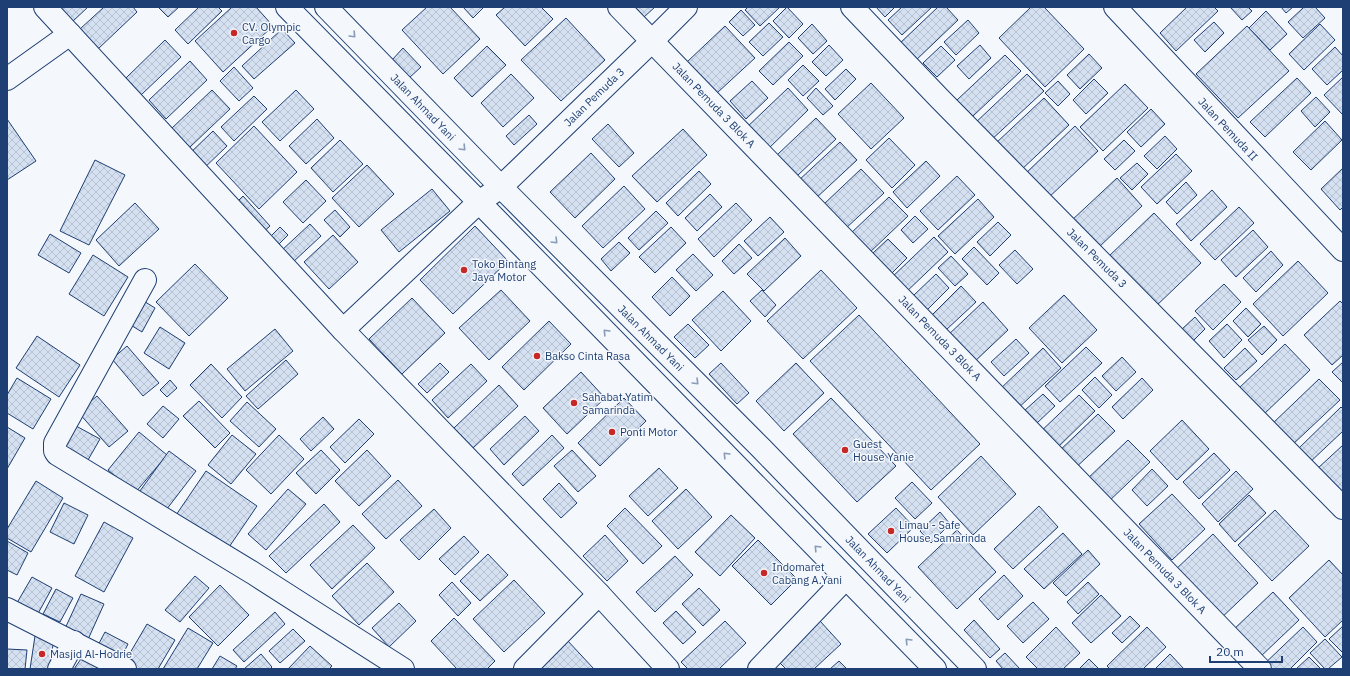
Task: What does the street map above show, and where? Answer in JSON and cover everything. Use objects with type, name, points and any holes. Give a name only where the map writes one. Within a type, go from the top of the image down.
[{"type":"street","points":[[45,7],[343,330],[599,594],[668,669]]},
{"type":"street","points":[[287,7],[935,669]]},
{"type":"street","name":"Jalan Ahmad Yani","points":[[326,7],[501,187],[762,448],[975,669]]},
{"type":"street","name":"Jalan Pemuda 3 Blok A","points":[[619,7],[1260,669]]},
{"type":"street","name":"Jalan Pemuda 3","points":[[343,330],[479,202],[501,187],[686,7]]},
{"type":"street","name":"Jalan Pemuda 3","points":[[852,7],[939,98],[1343,508]]},
{"type":"street","name":"Jalan Pemuda II","points":[[1114,7],[1343,250]]},
{"type":"street","points":[[7,79],[70,34]]},
{"type":"street","points":[[145,280],[55,443],[55,451],[57,454],[253,573],[403,669]]},
{"type":"street","points":[[759,669],[846,578]]},
{"type":"street","points":[[525,669],[599,594]]},
{"type":"street","points":[[7,609],[126,669]]},
{"type":"street","points":[[59,669],[74,642]]},
{"type":"building","points":[[59,7],[88,7],[72,22]]},
{"type":"building","points":[[104,7],[133,7],[137,12],[98,49],[80,29]]},
{"type":"building","points":[[158,7],[179,7],[168,17]]},
{"type":"building","points":[[199,7],[218,7],[222,11],[188,44],[175,30]]},
{"type":"building","name":"CV. Olympic Cargo","points":[[232,7],[256,7],[273,26],[223,72],[195,41]]},
{"type":"building","points":[[427,7],[450,7],[480,39],[443,74],[402,30]]},
{"type":"building","points":[[463,7],[484,7],[473,18]]},
{"type":"building","points":[[505,7],[541,7],[553,19],[525,46],[496,15]]},
{"type":"building","points":[[635,7],[655,7],[644,17]]},
{"type":"building","points":[[748,7],[780,7],[760,26],[745,10]]},
{"type":"building","points":[[787,7],[803,24],[789,38],[773,21]]},
{"type":"building","points":[[876,7],[895,7],[885,17]]},
{"type":"building","points":[[902,7],[932,7],[902,35],[888,20]]},
{"type":"building","points":[[938,7],[946,7],[958,20],[914,62],[898,45]]},
{"type":"building","points":[[1031,7],[1044,7],[1084,49],[1045,87],[999,38]]},
{"type":"building","points":[[1187,7],[1214,7],[1218,11],[1176,51],[1160,33]]},
{"type":"building","points":[[1230,7],[1248,7],[1252,11],[1242,20]]},
{"type":"building","points":[[1281,7],[1293,7],[1286,13]]},
{"type":"building","points":[[1304,7],[1315,7],[1325,18],[1303,38],[1288,22]]},
{"type":"building","points":[[741,10],[755,25],[743,36],[729,22]]},
{"type":"building","points":[[1266,11],[1287,34],[1270,50],[1249,28]]},
{"type":"building","points":[[566,18],[605,60],[561,101],[521,60]]},
{"type":"building","points":[[968,20],[979,33],[956,55],[944,42]]},
{"type":"building","points":[[1214,22],[1224,33],[1205,52],[1194,40]]},
{"type":"building","points":[[769,23],[783,37],[763,56],[749,42]]},
{"type":"building","points":[[812,24],[827,41],[813,54],[798,38]]},
{"type":"building","points":[[1320,24],[1335,40],[1304,70],[1289,54]]},
{"type":"building","points":[[725,26],[755,58],[717,93],[687,62]]},
{"type":"building","points":[[1247,26],[1289,71],[1238,118],[1196,74]]},
{"type":"building","points":[[282,29],[295,43],[254,79],[242,66]]},
{"type":"building","points":[[165,40],[181,57],[141,95],[126,78]]},
{"type":"building","points":[[789,42],[803,56],[773,85],[759,71]]},
{"type":"building","points":[[829,45],[843,60],[826,76],[812,62]]},
{"type":"building","points":[[980,45],[991,58],[969,79],[957,66]]},
{"type":"building","points":[[487,46],[506,65],[472,97],[454,78]]},
{"type":"building","points":[[941,46],[955,60],[937,77],[923,63]]},
{"type":"building","points":[[1335,47],[1343,56],[1343,70],[1327,85],[1312,69]]},
{"type":"building","points":[[403,48],[421,67],[409,78],[392,60]]},
{"type":"building","points":[[1089,54],[1102,68],[1080,89],[1067,75]]},
{"type":"building","points":[[1005,55],[1021,71],[973,116],[957,100]]},
{"type":"building","points":[[190,61],[207,80],[166,119],[149,100]]},
{"type":"building","points":[[803,65],[819,81],[803,96],[788,80]]},
{"type":"building","points":[[234,67],[253,88],[239,101],[220,81]]},
{"type":"building","points":[[846,69],[856,79],[835,100],[825,89]]},
{"type":"building","points":[[511,74],[534,98],[503,127],[481,103]]},
{"type":"building","points":[[1027,74],[1044,91],[989,142],[973,125]]},
{"type":"building","points":[[1343,77],[1343,115],[1324,95]]},
{"type":"building","points":[[1297,78],[1311,93],[1265,137],[1250,122]]},
{"type":"building","points":[[1094,79],[1108,93],[1086,114],[1073,100]]},
{"type":"building","points":[[752,81],[768,98],[746,119],[730,101]]},
{"type":"building","points":[[1058,81],[1070,94],[1058,106],[1045,93]]},
{"type":"building","points":[[871,83],[904,118],[871,149],[838,114]]},
{"type":"building","points":[[1125,84],[1148,108],[1103,151],[1080,127]]},
{"type":"building","points":[[788,88],[808,110],[765,152],[744,130]]},
{"type":"building","points":[[816,88],[833,106],[823,115],[807,98]]},
{"type":"building","points":[[212,90],[230,109],[189,148],[171,129]]},
{"type":"building","points":[[296,90],[314,109],[280,141],[262,122]]},
{"type":"building","points":[[254,96],[267,109],[234,141],[221,127]]},
{"type":"building","points":[[1316,97],[1330,112],[1315,127],[1301,111]]},
{"type":"building","points":[[1044,98],[1069,125],[1020,171],[995,144]]},
{"type":"building","points":[[1151,109],[1165,124],[1141,147],[1127,132]]},
{"type":"building","points":[[529,115],[537,124],[514,145],[506,136]]},
{"type":"building","points":[[816,118],[836,139],[797,176],[777,155]]},
{"type":"building","points":[[7,119],[36,161],[7,180]]},
{"type":"building","points":[[317,119],[334,138],[306,164],[289,146]]},
{"type":"building","points":[[1325,121],[1342,140],[1311,170],[1293,152]]},
{"type":"building","points":[[608,124],[634,153],[619,167],[592,139]]},
{"type":"building","points":[[254,126],[297,172],[259,209],[216,163]]},
{"type":"building","points":[[1075,126],[1098,151],[1046,200],[1023,176]]},
{"type":"building","points":[[683,129],[707,155],[657,202],[632,176]]},
{"type":"building","points":[[213,131],[227,146],[200,172],[186,157]]},
{"type":"building","points":[[1165,136],[1177,149],[1157,169],[1144,156]]},
{"type":"building","points":[[889,138],[915,165],[892,188],[866,160]]},
{"type":"building","points":[[340,140],[363,164],[333,192],[311,168]]},
{"type":"building","points":[[1124,140],[1135,151],[1115,170],[1104,159]]},
{"type":"building","points":[[840,142],[857,160],[815,199],[798,181]]},
{"type":"building","points":[[591,153],[615,179],[575,218],[550,192]]},
{"type":"building","points":[[1176,154],[1192,171],[1157,204],[1141,187]]},
{"type":"building","points":[[95,160],[125,175],[89,245],[60,231]]},
{"type":"building","points":[[926,161],[940,176],[907,208],[893,192]]},
{"type":"building","points":[[1137,163],[1148,174],[1132,190],[1120,178]]},
{"type":"building","points":[[367,165],[394,194],[359,227],[332,198]]},
{"type":"building","points":[[1343,168],[1343,207],[1340,210],[1321,189]]},
{"type":"building","points":[[861,169],[884,193],[845,229],[823,205]]},
{"type":"building","points":[[699,171],[711,184],[678,216],[666,203]]},
{"type":"building","points":[[957,176],[975,195],[938,230],[920,211]]},
{"type":"building","points":[[1117,178],[1142,206],[1097,249],[1071,221]]},
{"type":"building","points":[[306,180],[326,201],[303,223],[283,202]]},
{"type":"building","points":[[1186,182],[1197,195],[1177,214],[1166,202]]},
{"type":"building","points":[[624,186],[645,209],[603,248],[582,226]]},
{"type":"building","points":[[432,189],[450,211],[399,252],[381,230]]},
{"type":"building","points":[[1212,190],[1227,207],[1191,241],[1176,224]]},
{"type":"building","points":[[710,194],[722,207],[697,231],[685,218]]},
{"type":"building","points":[[243,196],[270,226],[260,235],[233,206]]},
{"type":"building","points":[[889,197],[908,216],[867,255],[849,235]]},
{"type":"building","points":[[978,199],[994,217],[955,254],[938,236]]},
{"type":"building","points":[[135,203],[159,229],[119,266],[96,240]]},
{"type":"building","points":[[736,203],[752,220],[714,257],[698,239]]},
{"type":"building","points":[[1239,207],[1254,223],[1215,260],[1200,244]]},
{"type":"building","points":[[335,210],[350,227],[340,237],[324,220]]},
{"type":"building","points":[[656,211],[668,223],[639,250],[628,238]]},
{"type":"building","points":[[1154,213],[1201,263],[1154,308],[1107,258]]},
{"type":"building","points":[[915,216],[928,229],[913,243],[901,230]]},
{"type":"building","points":[[770,217],[784,232],[758,256],[744,241]]},
{"type":"building","points":[[998,222],[1011,235],[990,256],[977,242]]},
{"type":"building","points":[[310,224],[321,236],[292,263],[281,251]]},
{"type":"building","name":"Toko Bintang Jaya Motor","points":[[475,226],[508,261],[453,314],[420,280]]},
{"type":"building","points":[[280,227],[288,235],[274,249],[266,241]]},
{"type":"building","points":[[671,227],[686,243],[655,273],[639,257]]},
{"type":"building","points":[[1253,230],[1268,247],[1236,277],[1221,260]]},
{"type":"building","points":[[50,234],[81,253],[69,273],[38,255]]},
{"type":"building","points":[[333,235],[358,262],[329,289],[304,262]]},
{"type":"building","points":[[934,237],[948,252],[903,295],[889,280]]},
{"type":"building","points":[[785,238],[801,256],[764,291],[747,274]]},
{"type":"building","points":[[888,239],[907,258],[892,273],[873,253]]},
{"type":"building","points":[[619,242],[630,253],[611,271],[601,259]]},
{"type":"building","points":[[739,244],[752,258],[734,274],[722,261]]},
{"type":"building","points":[[974,247],[999,273],[987,285],[962,259]]},
{"type":"building","points":[[1015,250],[1033,269],[1017,284],[999,265]]},
{"type":"building","points":[[1271,251],[1283,265],[1256,292],[1243,278]]},
{"type":"building","points":[[693,254],[713,275],[696,291],[676,270]]},
{"type":"building","points":[[93,255],[128,277],[104,316],[69,294]]},
{"type":"building","points":[[951,256],[968,274],[955,286],[938,268]]},
{"type":"building","points":[[1298,261],[1328,293],[1283,336],[1253,304]]},
{"type":"building","points":[[195,264],[228,298],[189,336],[156,302]]},
{"type":"building","points":[[821,270],[857,308],[803,359],[767,321]]},
{"type":"building","points":[[936,274],[949,288],[927,310],[913,296]]},
{"type":"building","points":[[672,277],[690,296],[670,316],[652,297]]},
{"type":"building","points":[[1224,284],[1241,302],[1213,330],[1195,311]]},
{"type":"building","points":[[961,286],[976,302],[946,330],[932,315]]},
{"type":"building","points":[[501,290],[530,321],[489,360],[459,328]]},
{"type":"building","points":[[762,290],[776,305],[765,317],[750,301]]},
{"type":"building","points":[[723,291],[751,321],[721,351],[692,320]]},
{"type":"building","points":[[1064,295],[1097,330],[1062,363],[1029,328]]},
{"type":"building","points":[[412,298],[445,333],[402,374],[369,339]]},
{"type":"building","points":[[142,300],[155,308],[142,332],[129,324]]},
{"type":"building","points":[[1340,301],[1343,304],[1343,355],[1332,365],[1304,335]]},
{"type":"building","points":[[983,302],[1008,330],[972,364],[946,337]]},
{"type":"building","points":[[1246,308],[1261,324],[1248,337],[1233,321]]},
{"type":"building","points":[[859,315],[980,444],[931,490],[810,361]]},
{"type":"building","points":[[1195,317],[1205,329],[1192,342],[1181,330]]},
{"type":"building","name":"Bakso Cinta Rasa","points":[[549,321],[571,344],[524,390],[502,367]]},
{"type":"building","points":[[688,324],[709,345],[695,358],[674,337]]},
{"type":"building","points":[[1227,324],[1242,340],[1224,358],[1209,341]]},
{"type":"building","points":[[1264,326],[1277,340],[1262,355],[1248,340]]},
{"type":"building","points":[[160,327],[185,343],[169,369],[144,353]]},
{"type":"building","points":[[275,329],[293,351],[245,391],[227,369]]},
{"type":"building","points":[[37,336],[80,365],[59,397],[16,368]]},
{"type":"building","points":[[1016,339],[1029,353],[1004,376],[991,362]]},
{"type":"building","points":[[1285,344],[1310,370],[1262,416],[1237,390]]},
{"type":"building","points":[[127,346],[159,383],[143,396],[112,359]]},
{"type":"building","points":[[1086,347],[1102,363],[1060,402],[1045,386]]},
{"type":"building","points":[[1043,348],[1061,368],[1015,411],[997,392]]},
{"type":"building","points":[[1245,348],[1257,361],[1236,380],[1224,368]]},
{"type":"building","points":[[1122,357],[1136,372],[1116,391],[1102,376]]},
{"type":"building","points":[[286,360],[298,374],[258,409],[246,396]]},
{"type":"building","points":[[1343,362],[1343,383],[1332,372]]},
{"type":"building","points":[[440,363],[449,372],[427,393],[418,384]]},
{"type":"building","points":[[721,363],[749,393],[737,404],[709,374]]},
{"type":"building","points":[[796,363],[824,393],[784,431],[756,401]]},
{"type":"building","points":[[211,364],[242,397],[222,418],[190,385]]},
{"type":"building","points":[[471,364],[487,381],[448,418],[432,400]]},
{"type":"building","name":"Sahabat Yatim Samarinda","points":[[581,372],[605,398],[567,434],[543,408]]},
{"type":"building","points":[[1095,377],[1112,395],[1099,408],[1082,390]]},
{"type":"building","points":[[17,378],[51,399],[33,429],[7,413],[7,395]]},
{"type":"building","points":[[1142,378],[1153,390],[1123,419],[1112,407]]},
{"type":"building","points":[[1319,379],[1340,400],[1291,446],[1271,425]]},
{"type":"building","points":[[170,380],[177,388],[167,397],[160,390]]},
{"type":"building","points":[[499,385],[518,406],[473,448],[454,428]]},
{"type":"building","points":[[1043,394],[1055,406],[1036,424],[1024,411]]},
{"type":"building","points":[[1079,395],[1095,411],[1053,452],[1037,435]]},
{"type":"building","points":[[97,396],[128,431],[109,447],[78,412]]},
{"type":"building","name":"Ponti Motor","points":[[624,398],[646,421],[600,466],[578,443]]},
{"type":"building","name":"Guest House Yanie","points":[[831,398],[896,466],[857,502],[793,434]]},
{"type":"building","points":[[199,401],[230,433],[215,448],[183,416]]},
{"type":"building","points":[[247,402],[276,429],[259,447],[230,421]]},
{"type":"building","points":[[163,406],[179,419],[163,438],[147,424]]},
{"type":"building","points":[[1341,407],[1343,409],[1343,431],[1308,464],[1296,451]]},
{"type":"building","points":[[1098,414],[1115,431],[1072,471],[1056,454]]},
{"type":"building","points":[[525,416],[539,431],[504,465],[490,449]]},
{"type":"building","points":[[323,417],[334,429],[311,451],[300,439]]},
{"type":"building","points":[[359,419],[374,434],[345,463],[330,447]]},
{"type":"building","points":[[1182,420],[1209,449],[1177,480],[1150,451]]},
{"type":"building","points":[[76,426],[100,439],[84,467],[60,453]]},
{"type":"building","points":[[7,427],[25,438],[7,469]]},
{"type":"building","points":[[139,432],[167,455],[135,493],[108,470]]},
{"type":"building","points":[[232,435],[256,454],[231,484],[208,465]]},
{"type":"building","points":[[279,435],[304,459],[271,494],[246,470]]},
{"type":"building","points":[[552,435],[564,448],[523,486],[512,474]]},
{"type":"building","points":[[1128,440],[1150,462],[1106,504],[1085,481]]},
{"type":"building","points":[[1343,445],[1343,497],[1317,469]]},
{"type":"building","points":[[321,450],[340,470],[316,494],[296,473]]},
{"type":"building","points":[[367,450],[391,476],[359,506],[335,481]]},
{"type":"building","points":[[572,450],[596,476],[578,492],[554,466]]},
{"type":"building","points":[[169,451],[196,471],[163,514],[137,495]]},
{"type":"building","points":[[1214,453],[1230,470],[1199,499],[1183,482]]},
{"type":"building","points":[[981,456],[1016,494],[973,535],[938,497]]},
{"type":"building","points":[[659,468],[678,488],[648,516],[629,496]]},
{"type":"building","points":[[1152,469],[1168,486],[1147,506],[1132,490]]},
{"type":"building","points":[[206,471],[257,506],[225,553],[174,518]]},
{"type":"building","points":[[1236,471],[1253,489],[1218,522],[1202,504]]},
{"type":"building","points":[[398,480],[422,506],[386,539],[362,514]]},
{"type":"building","points":[[36,481],[63,498],[31,552],[7,538],[7,529]]},
{"type":"building","points":[[912,482],[932,503],[915,519],[895,498]]},
{"type":"building","points":[[559,483],[577,503],[561,518],[543,499]]},
{"type":"building","points":[[288,489],[306,504],[266,550],[248,534]]},
{"type":"building","points":[[686,489],[712,517],[678,549],[652,521]]},
{"type":"building","points":[[1172,494],[1205,529],[1172,560],[1139,524]]},
{"type":"building","points":[[1249,495],[1266,513],[1235,542],[1219,524]]},
{"type":"building","points":[[64,503],[88,515],[74,544],[50,532]]},
{"type":"building","points":[[324,504],[340,522],[286,573],[269,556]]},
{"type":"building","points":[[1039,506],[1058,527],[1013,569],[994,549]]},
{"type":"building","points":[[625,508],[662,546],[643,564],[607,526]]},
{"type":"building","name":"Limau - Safe House Samarinda","points":[[896,508],[914,527],[887,553],[868,534]]},
{"type":"building","points":[[434,509],[451,528],[419,560],[400,540]]},
{"type":"building","points":[[1275,510],[1309,546],[1272,581],[1238,545]]},
{"type":"building","points":[[940,512],[950,524],[931,543],[920,531]]},
{"type":"building","points":[[731,515],[755,538],[720,576],[695,552]]},
{"type":"building","points":[[104,522],[133,538],[104,592],[75,576]]},
{"type":"building","points":[[353,525],[375,548],[332,589],[310,565]]},
{"type":"building","points":[[957,530],[996,572],[957,609],[918,567]]},
{"type":"building","points":[[1063,533],[1082,554],[1044,589],[1024,569]]},
{"type":"building","points":[[1213,534],[1258,583],[1218,621],[1173,572]]},
{"type":"building","points":[[605,535],[628,561],[607,581],[583,556]]},
{"type":"building","points":[[464,536],[479,552],[455,575],[439,559]]},
{"type":"building","name":"Indomaret Cabang A.Yani","points":[[758,540],[797,579],[771,605],[732,566]]},
{"type":"building","points":[[7,541],[28,553],[17,575],[7,570]]},
{"type":"building","points":[[1088,550],[1100,564],[1066,596],[1053,583]]},
{"type":"building","points":[[488,554],[508,575],[480,601],[460,581]]},
{"type":"building","points":[[675,556],[693,575],[655,612],[636,592]]},
{"type":"building","points":[[1329,560],[1343,575],[1343,620],[1325,637],[1289,598]]},
{"type":"building","points":[[367,563],[394,592],[359,625],[332,596]]},
{"type":"building","points":[[1004,575],[1023,596],[998,620],[979,599]]},
{"type":"building","points":[[195,576],[209,588],[180,622],[165,610]]},
{"type":"building","points":[[32,577],[52,588],[35,619],[14,608]]},
{"type":"building","points":[[514,580],[545,613],[504,652],[473,619]]},
{"type":"building","points":[[452,582],[471,603],[458,616],[439,595]]},
{"type":"building","points":[[1088,582],[1099,594],[1078,614],[1067,602]]},
{"type":"building","points":[[220,585],[249,615],[218,646],[189,617]]},
{"type":"building","points":[[699,588],[720,610],[703,626],[682,604]]},
{"type":"building","points":[[56,589],[73,598],[60,622],[43,614]]},
{"type":"building","points":[[1273,592],[1299,620],[1258,659],[1231,632]]},
{"type":"building","points":[[81,594],[104,604],[85,646],[62,635]]},
{"type":"building","points":[[1101,595],[1121,616],[1091,643],[1072,623]]},
{"type":"building","points":[[1033,602],[1049,619],[1023,643],[1007,626]]},
{"type":"building","points":[[399,603],[416,621],[389,647],[372,628]]},
{"type":"building","points":[[676,611],[696,632],[683,644],[663,623]]},
{"type":"building","points":[[275,612],[285,624],[244,662],[233,650]]},
{"type":"building","points":[[1130,616],[1140,626],[1122,643],[1112,633]]},
{"type":"building","points":[[454,618],[495,661],[487,669],[457,669],[431,641]]},
{"type":"building","points":[[974,620],[1000,649],[990,658],[964,630]]},
{"type":"building","points":[[725,621],[746,643],[719,669],[688,669],[681,662]]},
{"type":"building","points":[[820,621],[841,644],[814,669],[786,669],[778,661]]},
{"type":"building","points":[[147,624],[175,640],[158,669],[130,669],[123,665]]},
{"type":"building","points":[[1343,626],[1343,653],[1329,639]]},
{"type":"building","points":[[1056,627],[1080,653],[1063,669],[1038,669],[1026,657]]},
{"type":"building","points":[[1147,627],[1166,647],[1143,669],[1110,669],[1107,666]]},
{"type":"building","points":[[1303,627],[1317,642],[1290,669],[1260,668]]},
{"type":"building","points":[[188,628],[213,643],[197,669],[163,669]]},
{"type":"building","points":[[293,629],[305,641],[280,663],[269,651]]},
{"type":"building","points":[[105,632],[128,644],[119,662],[96,649]]},
{"type":"building","name":"Masjid Al-Hodrie","points":[[35,636],[54,639],[49,669],[30,669]]},
{"type":"building","points":[[1325,639],[1342,657],[1328,669],[1325,669],[1310,653]]},
{"type":"building","points":[[567,640],[594,669],[537,669]]},
{"type":"building","points":[[310,646],[332,666],[329,669],[288,669]]},
{"type":"building","points":[[7,649],[27,650],[25,669],[7,669]]},
{"type":"building","points":[[1005,653],[1020,669],[1003,669],[996,661]]},
{"type":"building","points":[[261,654],[272,667],[270,669],[244,669]]},
{"type":"building","points":[[1170,654],[1184,669],[1155,669]]},
{"type":"building","points":[[83,656],[102,669],[74,669]]},
{"type":"building","points":[[220,656],[237,666],[235,669],[212,669]]},
{"type":"building","points":[[1309,657],[1321,669],[1296,669]]},
{"type":"building","points":[[1089,659],[1099,669],[1079,669]]},
{"type":"building","points":[[839,661],[847,669],[830,669]]},
{"type":"place","name":"CV. Olympic Cargo","points":[[234,33]]},
{"type":"place","name":"Toko Bintang Jaya Motor","points":[[464,270]]},
{"type":"place","name":"Bakso Cinta Rasa","points":[[537,356]]},
{"type":"place","name":"Sahabat Yatim Samarinda","points":[[574,403]]},
{"type":"place","name":"Ponti Motor","points":[[612,432]]},
{"type":"place","name":"Guest House Yanie","points":[[845,450]]},
{"type":"place","name":"Limau - Safe House Samarinda","points":[[891,531]]},
{"type":"place","name":"Indomaret Cabang A.Yani","points":[[764,573]]},
{"type":"place","name":"Masjid Al-Hodrie","points":[[42,654]]}]
